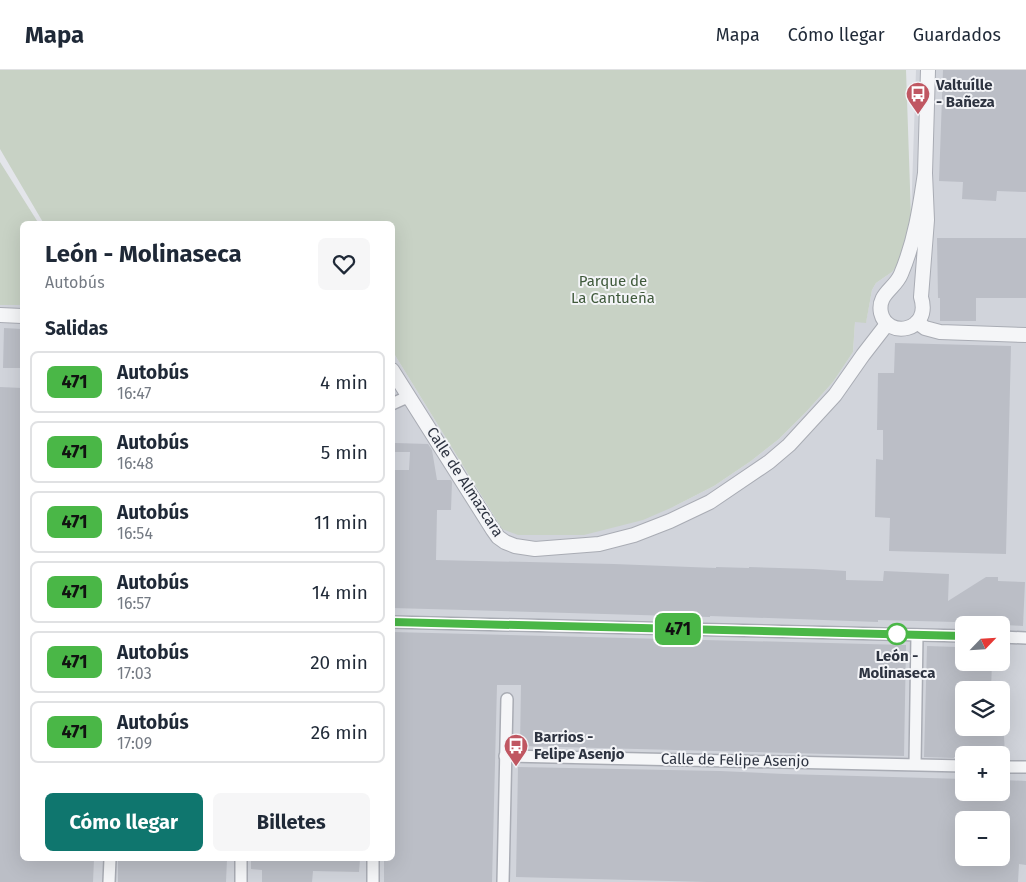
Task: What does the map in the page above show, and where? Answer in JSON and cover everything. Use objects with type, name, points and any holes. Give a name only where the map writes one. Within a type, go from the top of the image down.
[{"type":"street","points":[[925,172],[918,221],[909,254],[900,276],[884,294],[880,304],[881,315],[894,328],[903,329],[911,327],[922,315],[924,306],[921,297],[927,220],[925,172],[928,70]]},
{"type":"street","points":[[892,287],[903,285],[913,289],[921,297]]},
{"type":"street","points":[[0,315],[20,316]]},
{"type":"street","points":[[917,322],[925,328],[940,332],[1026,335]]},
{"type":"street","name":"Calle de Almazcara","points":[[395,375],[498,537],[515,546],[535,549],[599,544],[634,535],[702,506],[769,462],[789,445],[835,395],[888,324]]},
{"type":"street","points":[[395,403],[410,398]]},
{"type":"street","points":[[395,622],[955,636]]},
{"type":"street","points":[[914,764],[917,635]]},
{"type":"street","points":[[1010,637],[1026,638]]},
{"type":"street","points":[[503,882],[507,699]]},
{"type":"street","name":"Calle de Felipe Asenjo","points":[[505,756],[955,766]]},
{"type":"street","points":[[1010,767],[1026,768]]},
{"type":"street","points":[[110,861],[110,882]]},
{"type":"street","points":[[241,861],[241,882]]},
{"type":"street","points":[[373,861],[373,882]]},
{"type":"shaded area","points":[[916,70],[1026,70],[1026,882],[0,882],[0,305],[20,305],[20,861],[395,861],[395,355],[502,529],[673,507],[714,486],[751,461],[779,439],[806,412],[833,382],[853,352],[855,321],[866,322],[872,290],[876,283],[892,272],[911,217]]},
{"type":"green space","name":"Parque de La Cantueña","points":[[0,70],[906,70],[911,217],[898,264],[892,272],[876,283],[872,290],[866,323],[855,322],[853,352],[833,382],[779,439],[714,486],[643,520],[584,535],[518,535],[502,529],[395,355],[395,221],[42,221],[0,149]]},
{"type":"green space","points":[[0,162],[37,221],[20,221],[20,305],[0,305]]},
{"type":"building","points":[[943,70],[1026,70],[1026,192],[997,191],[996,201],[962,199],[963,182],[939,181]]},
{"type":"building","points":[[937,238],[1026,238],[1026,298],[976,298],[976,321],[940,321]]},
{"type":"building","points":[[4,328],[20,329],[20,368],[3,368]]},
{"type":"building","points":[[895,343],[1011,346],[1006,554],[889,551],[890,518],[875,517],[876,459],[883,460],[883,430],[877,430],[878,373],[894,373]]},
{"type":"building","points":[[0,387],[20,388],[20,861],[94,861],[93,882],[0,882]]},
{"type":"building","points":[[395,443],[428,444],[432,450],[437,480],[451,480],[452,482],[451,510],[437,510],[436,560],[813,569],[846,571],[846,580],[883,581],[884,571],[949,574],[948,601],[986,577],[998,577],[998,581],[1025,582],[1023,626],[1010,625],[1010,616],[955,616],[955,622],[878,620],[878,622],[395,608],[395,470],[409,470],[410,452],[395,452]]},
{"type":"building","points":[[395,632],[906,645],[904,756],[520,746],[521,685],[497,685],[492,882],[384,882],[384,861],[395,861]]},
{"type":"building","points":[[927,646],[955,647],[955,671],[992,671],[991,681],[955,681],[955,736],[1004,736],[1005,746],[955,746],[954,758],[924,757]]},
{"type":"building","points":[[518,767],[955,779],[955,801],[1010,801],[1010,780],[1026,781],[1026,865],[1019,864],[1018,882],[707,882],[516,877]]},
{"type":"building","points":[[118,861],[227,861],[226,882],[118,882]]},
{"type":"building","points":[[251,861],[360,861],[359,872],[313,871],[312,882],[262,882],[262,870],[251,869]]},
{"type":"bus line","name":"471","points":[[395,622],[955,636]]},
{"type":"place","name":"Valtuílle - Bañeza","points":[[918,115]]},
{"type":"place","name":"León - Molinaseca","points":[[897,634]]},
{"type":"place","name":"Barrios - Felipe Asenjo","points":[[516,767]]}]
